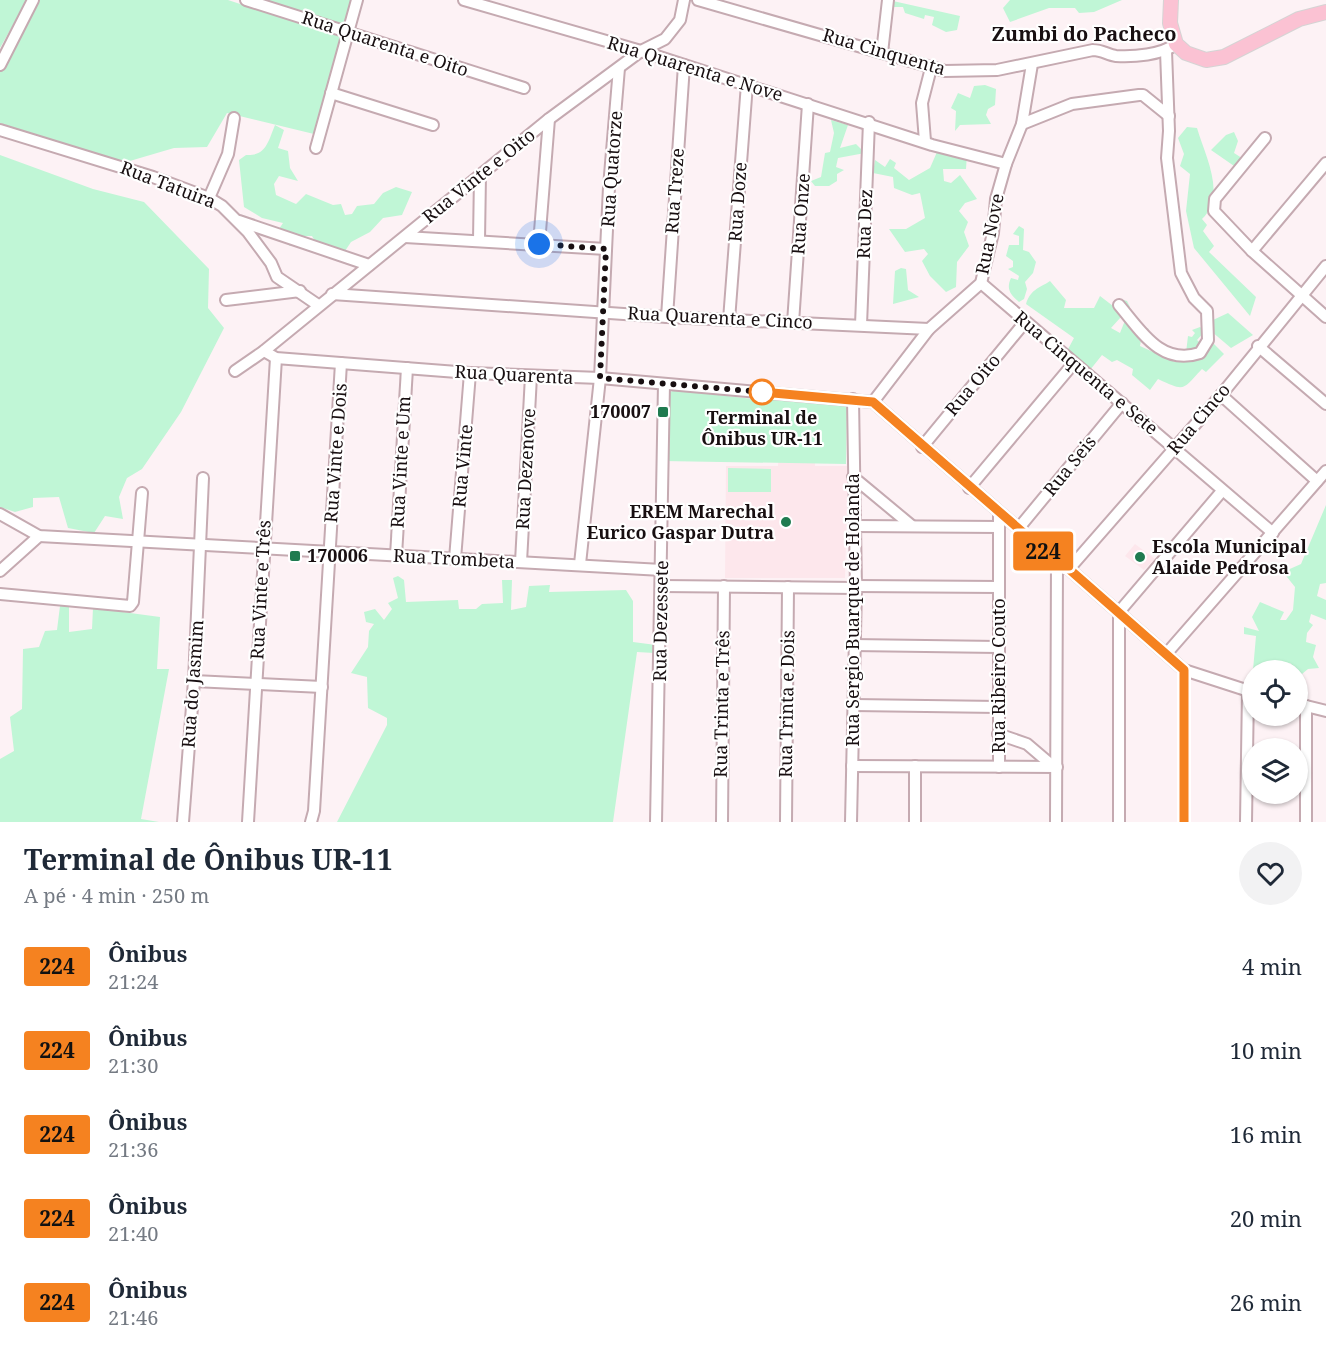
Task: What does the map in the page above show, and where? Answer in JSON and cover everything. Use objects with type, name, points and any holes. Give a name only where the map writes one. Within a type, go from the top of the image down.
[{"type":"main road","points":[[1171,0],[1171,47],[1195,57],[1215,59],[1299,20],[1326,12]]},
{"type":"street","points":[[0,65],[33,0]]},
{"type":"street","name":"Rua Quarenta e Oito","points":[[246,0],[524,88]]},
{"type":"street","points":[[316,148],[357,0]]},
{"type":"street","name":"Rua Quarenta e Nove","points":[[465,0],[641,51],[925,141],[1006,164]]},
{"type":"street","name":"Rua Vinte e Oito","points":[[264,351],[549,119],[641,51],[665,39],[676,28],[684,0]]},
{"type":"street","name":"Rua Cinquenta","points":[[698,0],[931,68],[974,72],[1032,64],[1093,50],[1102,50],[1114,56],[1171,47]]},
{"type":"street","points":[[882,53],[888,0]]},
{"type":"street","points":[[1119,305],[1151,343],[1163,351],[1186,358],[1200,353],[1208,340],[1207,311],[1194,298],[1181,273],[1167,158],[1171,47]]},
{"type":"street","name":"Rua Nove","points":[[873,402],[929,329],[981,283],[1006,164],[1022,124],[1032,64]]},
{"type":"street","name":"Rua Treze","points":[[667,317],[684,65]]},
{"type":"street","name":"Rua Quatorze","points":[[580,564],[600,378],[606,249],[619,68]]},
{"type":"street","points":[[925,141],[922,103],[931,68]]},
{"type":"street","name":"Rua Doze","points":[[729,320],[747,84]]},
{"type":"street","points":[[331,93],[433,124]]},
{"type":"street","points":[[1022,124],[1072,104],[1139,95],[1143,95],[1169,116]]},
{"type":"street","name":"Rua Onze","points":[[793,323],[808,104]]},
{"type":"street","points":[[208,198],[228,154],[234,118]]},
{"type":"street","points":[[539,244],[549,119]]},
{"type":"street","name":"Rua Dez","points":[[861,325],[869,122]]},
{"type":"street","name":"Rua Tatuira","points":[[0,130],[153,177],[208,198],[238,220],[271,263],[274,273],[318,305]]},
{"type":"street","points":[[1265,138],[1215,199],[1214,211],[1252,251],[1326,317]]},
{"type":"street","points":[[1252,251],[1326,163]]},
{"type":"street","points":[[479,240],[480,175]]},
{"type":"street","points":[[238,220],[369,265]]},
{"type":"street","points":[[405,237],[606,249]]},
{"type":"street","name":"Rua Cinco","points":[[1069,569],[1221,395],[1258,346],[1326,266]]},
{"type":"street","name":"Rua Cinquenta e Sete","points":[[981,283],[1273,533]]},
{"type":"street","points":[[226,300],[300,291]]},
{"type":"street","name":"Rua Quarenta e Cinco","points":[[332,294],[667,317],[929,329]]},
{"type":"street","name":"Rua Oito","points":[[922,447],[1025,322]]},
{"type":"street","points":[[1258,346],[1326,404]]},
{"type":"street","points":[[235,371],[264,351]]},
{"type":"street","name":"Rua Quarenta","points":[[264,351],[276,358],[470,374],[600,378],[873,402]]},
{"type":"street","name":"Rua Vinte e Três","points":[[248,822],[276,358]]},
{"type":"street","name":"Rua Vinte e Dois","points":[[311,822],[322,687],[341,363]]},
{"type":"street","points":[[969,488],[1073,364]]},
{"type":"street","name":"Rua Vinte e Um","points":[[396,556],[407,368]]},
{"type":"street","name":"Rua Vinte","points":[[455,559],[470,374]]},
{"type":"street","name":"Rua Dezenove","points":[[521,562],[531,376]]},
{"type":"street","name":"Rua Dezessete","points":[[656,822],[664,384]]},
{"type":"street","points":[[1221,395],[1317,481]]},
{"type":"street","name":"Rua Sergio Buarque de Holanda","points":[[851,822],[856,587],[853,399]]},
{"type":"street","points":[[873,402],[999,514],[1057,562],[1069,569],[1184,670],[1242,689]]},
{"type":"street","name":"Rua Seis","points":[[1018,530],[1122,403]]},
{"type":"street","points":[[1167,653],[1326,471]]},
{"type":"street","points":[[853,477],[912,526]]},
{"type":"street","name":"Rua do Jasmim","points":[[183,822],[194,681],[203,478]]},
{"type":"street","points":[[1119,822],[1119,612],[1222,491]]},
{"type":"street","points":[[0,594],[130,606],[133,602],[142,493]]},
{"type":"street","name":"Rua Trombeta","points":[[0,514],[39,536],[662,570]]},
{"type":"street","name":"Rua Ribeiro Couto","points":[[999,514],[999,766]]},
{"type":"street","points":[[856,526],[999,527]]},
{"type":"street","points":[[0,572],[39,536]]},
{"type":"street","points":[[1056,822],[1057,562]]},
{"type":"street","points":[[662,586],[999,587]]},
{"type":"street","name":"Rua Trinta e Três","points":[[722,822],[724,586]]},
{"type":"street","name":"Rua Trinta e Dois","points":[[786,822],[788,587]]},
{"type":"street","points":[[854,645],[998,647]]},
{"type":"street","points":[[1184,670],[1184,822]]},
{"type":"street","points":[[194,681],[322,687]]},
{"type":"street","points":[[854,705],[998,707]]},
{"type":"street","points":[[1308,706],[1326,711]]},
{"type":"street","points":[[1246,822],[1249,726]]},
{"type":"street","points":[[1303,726],[1306,822]]},
{"type":"street","points":[[998,734],[1028,744],[1055,766]]},
{"type":"street","points":[[852,766],[1055,766]]},
{"type":"street","points":[[915,766],[915,822]]},
{"type":"shaded area","name":"EREM Marechal Eurico Gaspar Dutra","points":[[780,405],[814,407],[815,466],[848,466],[845,578],[725,578],[726,466],[778,466]]},
{"type":"shaded area","name":"Escola Municipal Alaide Pedrosa","points":[[1135,544],[1155,559],[1144,570],[1125,556]]},
{"type":"green space","points":[[0,0],[27,0],[0,48]]},
{"type":"green space","points":[[37,0],[228,0],[341,37],[314,134],[227,113],[207,147],[174,148],[123,163],[0,123],[0,70]]},
{"type":"green space","points":[[264,0],[352,0],[344,28]]},
{"type":"green space","points":[[1010,0],[1122,0],[1094,12],[1079,13],[1075,8],[1049,8],[1010,22],[1003,8]]},
{"type":"green space","points":[[893,1],[960,16],[957,30],[946,32],[932,25],[934,17],[925,15],[924,19],[905,13],[903,7],[891,7]]},
{"type":"green space","points":[[985,85],[996,89],[995,105],[988,109],[986,115],[991,124],[960,125],[955,131],[956,111],[951,108],[958,93],[970,98],[974,86]]},
{"type":"green space","points":[[831,120],[848,125],[840,148],[856,144],[865,153],[838,158],[836,167],[844,170],[837,174],[837,181],[829,186],[815,186],[811,181],[821,177],[825,153],[830,152],[834,133]]},
{"type":"green space","points":[[275,125],[284,130],[278,148],[288,151],[290,168],[298,181],[279,176],[274,184],[276,195],[296,204],[306,194],[333,205],[341,204],[345,215],[352,214],[357,206],[374,204],[383,193],[396,187],[412,192],[402,215],[383,218],[370,232],[351,242],[343,254],[319,248],[312,236],[304,236],[290,246],[275,235],[283,223],[262,218],[244,207],[239,160],[262,150]]},
{"type":"green space","points":[[1187,127],[1197,128],[1212,175],[1213,199],[1202,219],[1207,225],[1203,231],[1214,246],[1209,252],[1256,297],[1250,316],[1194,248],[1186,211],[1190,174],[1180,166],[1184,154],[1178,138]]},
{"type":"green space","points":[[1234,132],[1238,141],[1234,153],[1245,160],[1237,168],[1211,150],[1226,135]]},
{"type":"green space","points":[[955,146],[967,154],[966,169],[943,169],[944,181],[951,183],[960,175],[977,199],[965,203],[959,211],[968,222],[964,232],[969,246],[957,262],[956,287],[946,292],[930,276],[922,261],[928,254],[924,249],[905,252],[889,229],[906,229],[925,218],[920,193],[912,195],[894,188],[893,177],[873,173],[875,160],[885,167],[890,159],[896,163],[894,168],[909,180],[930,168],[937,152]]},
{"type":"green space","points":[[0,155],[93,189],[144,202],[209,269],[208,308],[224,328],[181,412],[142,469],[127,478],[119,497],[123,519],[105,516],[94,533],[68,528],[59,497],[33,498],[33,507],[15,512],[0,507]]},
{"type":"green space","points":[[1019,226],[1024,229],[1023,250],[1029,252],[1036,262],[1033,273],[1025,282],[1027,289],[1024,299],[1019,302],[1011,294],[1009,285],[1011,278],[1018,280],[1019,276],[1008,269],[1013,267],[1013,261],[1006,256],[1009,245],[1019,245],[1019,236],[1013,234]]},
{"type":"green space","points":[[901,268],[906,269],[908,290],[919,297],[893,304],[895,271]]},
{"type":"green space","points":[[1050,281],[1066,300],[1064,308],[1094,308],[1100,296],[1113,306],[1120,299],[1127,301],[1130,307],[1111,328],[1120,333],[1126,318],[1149,329],[1142,335],[1140,346],[1175,362],[1185,361],[1188,336],[1192,337],[1195,333],[1192,330],[1200,327],[1205,331],[1197,340],[1206,348],[1214,344],[1224,354],[1206,372],[1202,369],[1183,387],[1158,379],[1150,390],[1132,375],[1133,369],[1117,360],[1112,362],[1102,355],[1090,370],[1067,351],[1074,338],[1026,304],[1033,292]]},
{"type":"green space","points":[[1228,313],[1253,335],[1231,348],[1211,331],[1213,320]]},
{"type":"green space","points":[[675,390],[753,399],[794,396],[847,403],[846,464],[663,461],[668,393]]},
{"type":"green space","points":[[728,468],[771,469],[771,492],[728,492]]},
{"type":"green space","points":[[1326,505],[1326,583],[1320,584],[1317,596],[1326,600],[1326,620],[1311,614],[1309,622],[1313,625],[1307,633],[1306,642],[1316,645],[1313,657],[1319,668],[1308,669],[1308,660],[1254,660],[1256,636],[1244,634],[1244,627],[1259,631],[1252,617],[1260,602],[1284,612],[1280,620],[1286,620],[1293,610],[1295,587],[1283,572],[1301,564]]},
{"type":"green space","points":[[398,576],[404,580],[406,602],[458,600],[459,609],[476,609],[482,604],[503,603],[502,580],[512,580],[511,610],[526,607],[529,586],[550,585],[549,592],[626,590],[633,601],[633,642],[656,645],[654,653],[637,652],[613,822],[337,822],[387,725],[387,718],[368,708],[367,677],[351,673],[368,647],[369,631],[374,624],[366,622],[364,612],[375,609],[384,620],[392,609],[388,603],[398,598],[393,578]]},
{"type":"green space","points":[[69,605],[69,632],[92,629],[93,608],[160,617],[157,669],[169,669],[141,819],[159,822],[0,822],[0,759],[14,751],[10,717],[22,709],[23,649],[39,647],[45,631],[57,630],[60,606]]},
{"type":"bus line","name":"224","points":[[761,392],[862,399],[873,402],[953,474],[1057,562],[1069,569],[1184,670],[1184,822]]},
{"type":"place","name":"Terminal de Ônibus UR-11","points":[[762,392]]},
{"type":"place","name":"170007","points":[[663,412]]},
{"type":"place","name":"EREM Marechal Eurico Gaspar Dutra","points":[[786,522]]},
{"type":"place","name":"170006","points":[[295,556]]},
{"type":"place","name":"Escola Municipal Alaide Pedrosa","points":[[1140,557]]},
{"type":"district","name":"Zumbi do Pacheco","points":[[1084,34]]},
{"type":"route","points":[[539,244],[606,249],[600,378],[762,392]]}]
